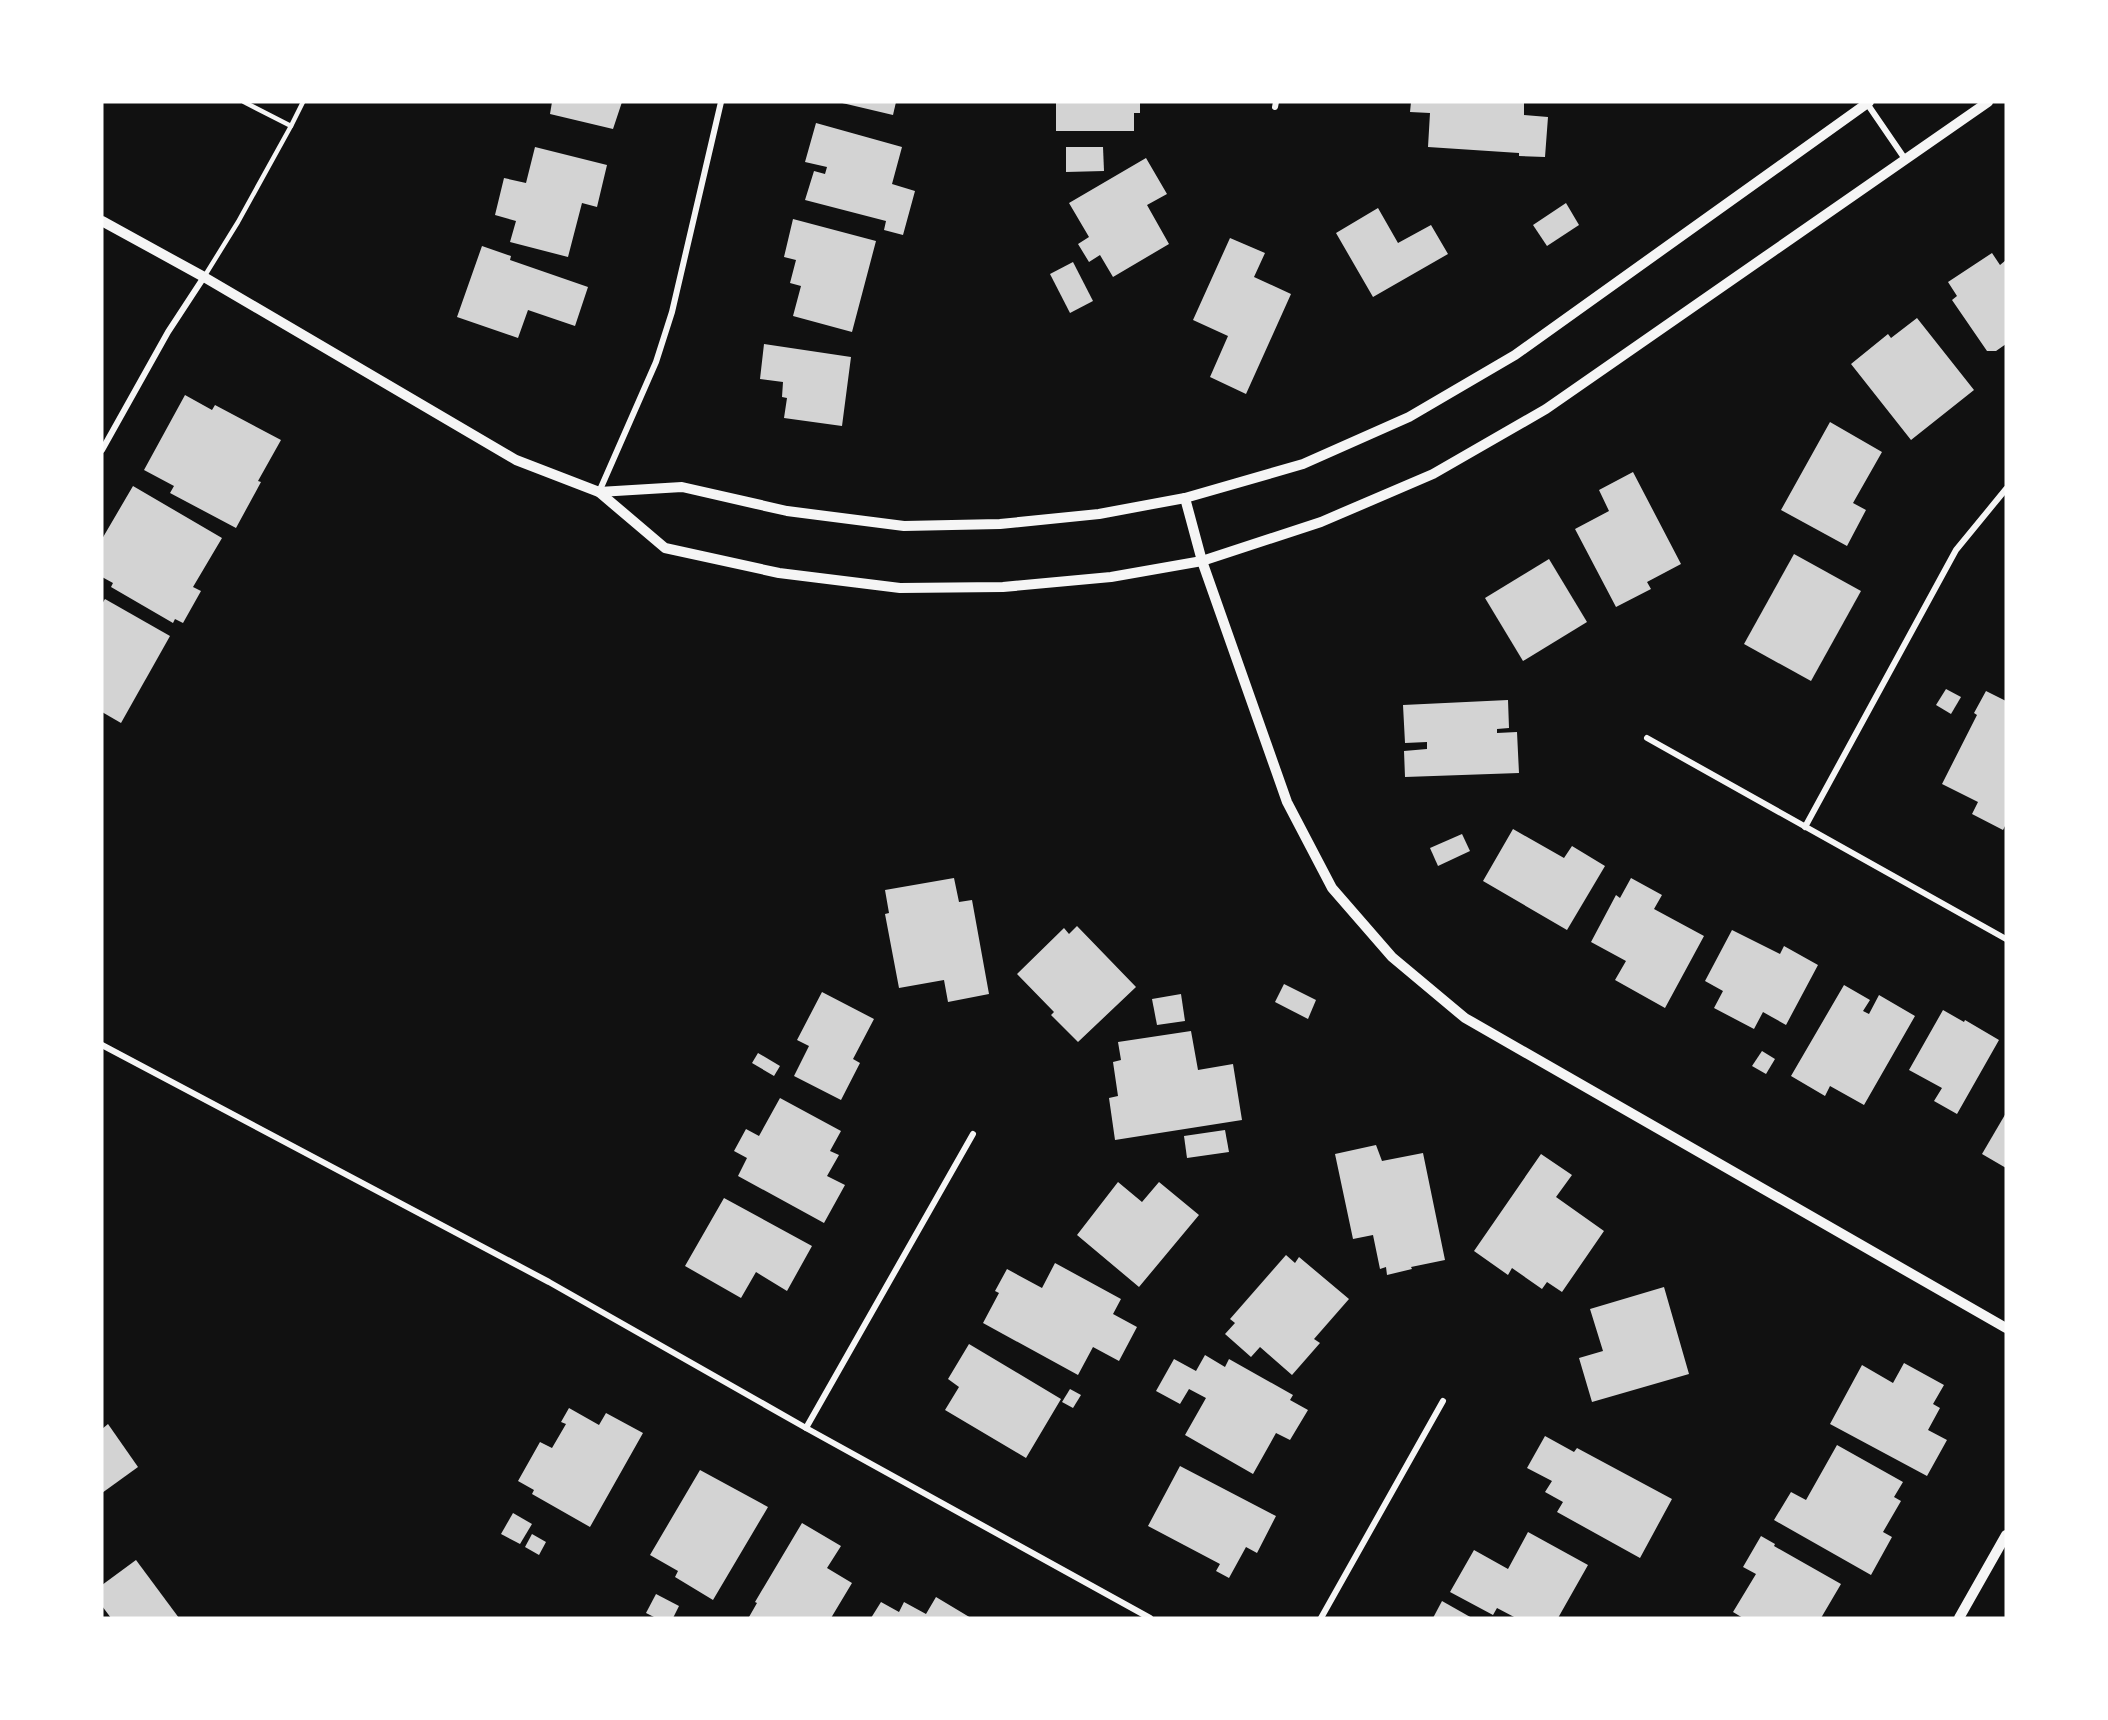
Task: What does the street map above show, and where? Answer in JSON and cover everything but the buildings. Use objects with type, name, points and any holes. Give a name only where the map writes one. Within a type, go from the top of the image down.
[{"type":"street","points":[[600,492],[656,362],[672,312],[721,102]]},
{"type":"street","points":[[600,492],[682,487],[788,511],[904,526],[1000,524],[1099,514],[1185,498],[1304,464],[1409,417],[1515,355],[1867,102],[1905,159]]},
{"type":"street","points":[[102,221],[204,277],[516,460],[600,492],[665,548],[779,573],[900,588],[1025,585],[1111,577],[1202,561],[1321,522],[1433,474],[1546,409],[1988,102]]},
{"type":"street","points":[[102,450],[168,332],[204,277]]},
{"type":"street","points":[[1805,827],[1956,549],[2006,489]]},
{"type":"street","points":[[1185,498],[1202,561],[1287,802],[1332,888],[1392,957],[1466,1018],[2006,1328]]},
{"type":"street","points":[[1647,738],[2006,939]]},
{"type":"street","points":[[102,1045],[549,1282],[806,1428],[1150,1618]]},
{"type":"street","points":[[806,1428],[973,1134]]},
{"type":"street","points":[[1321,1618],[1443,1401]]},
{"type":"street","points":[[1959,1618],[2006,1535]]},
{"type":"lane","points":[[244,102],[291,126]]},
{"type":"lane","points":[[204,277],[238,222],[303,102]]}]
